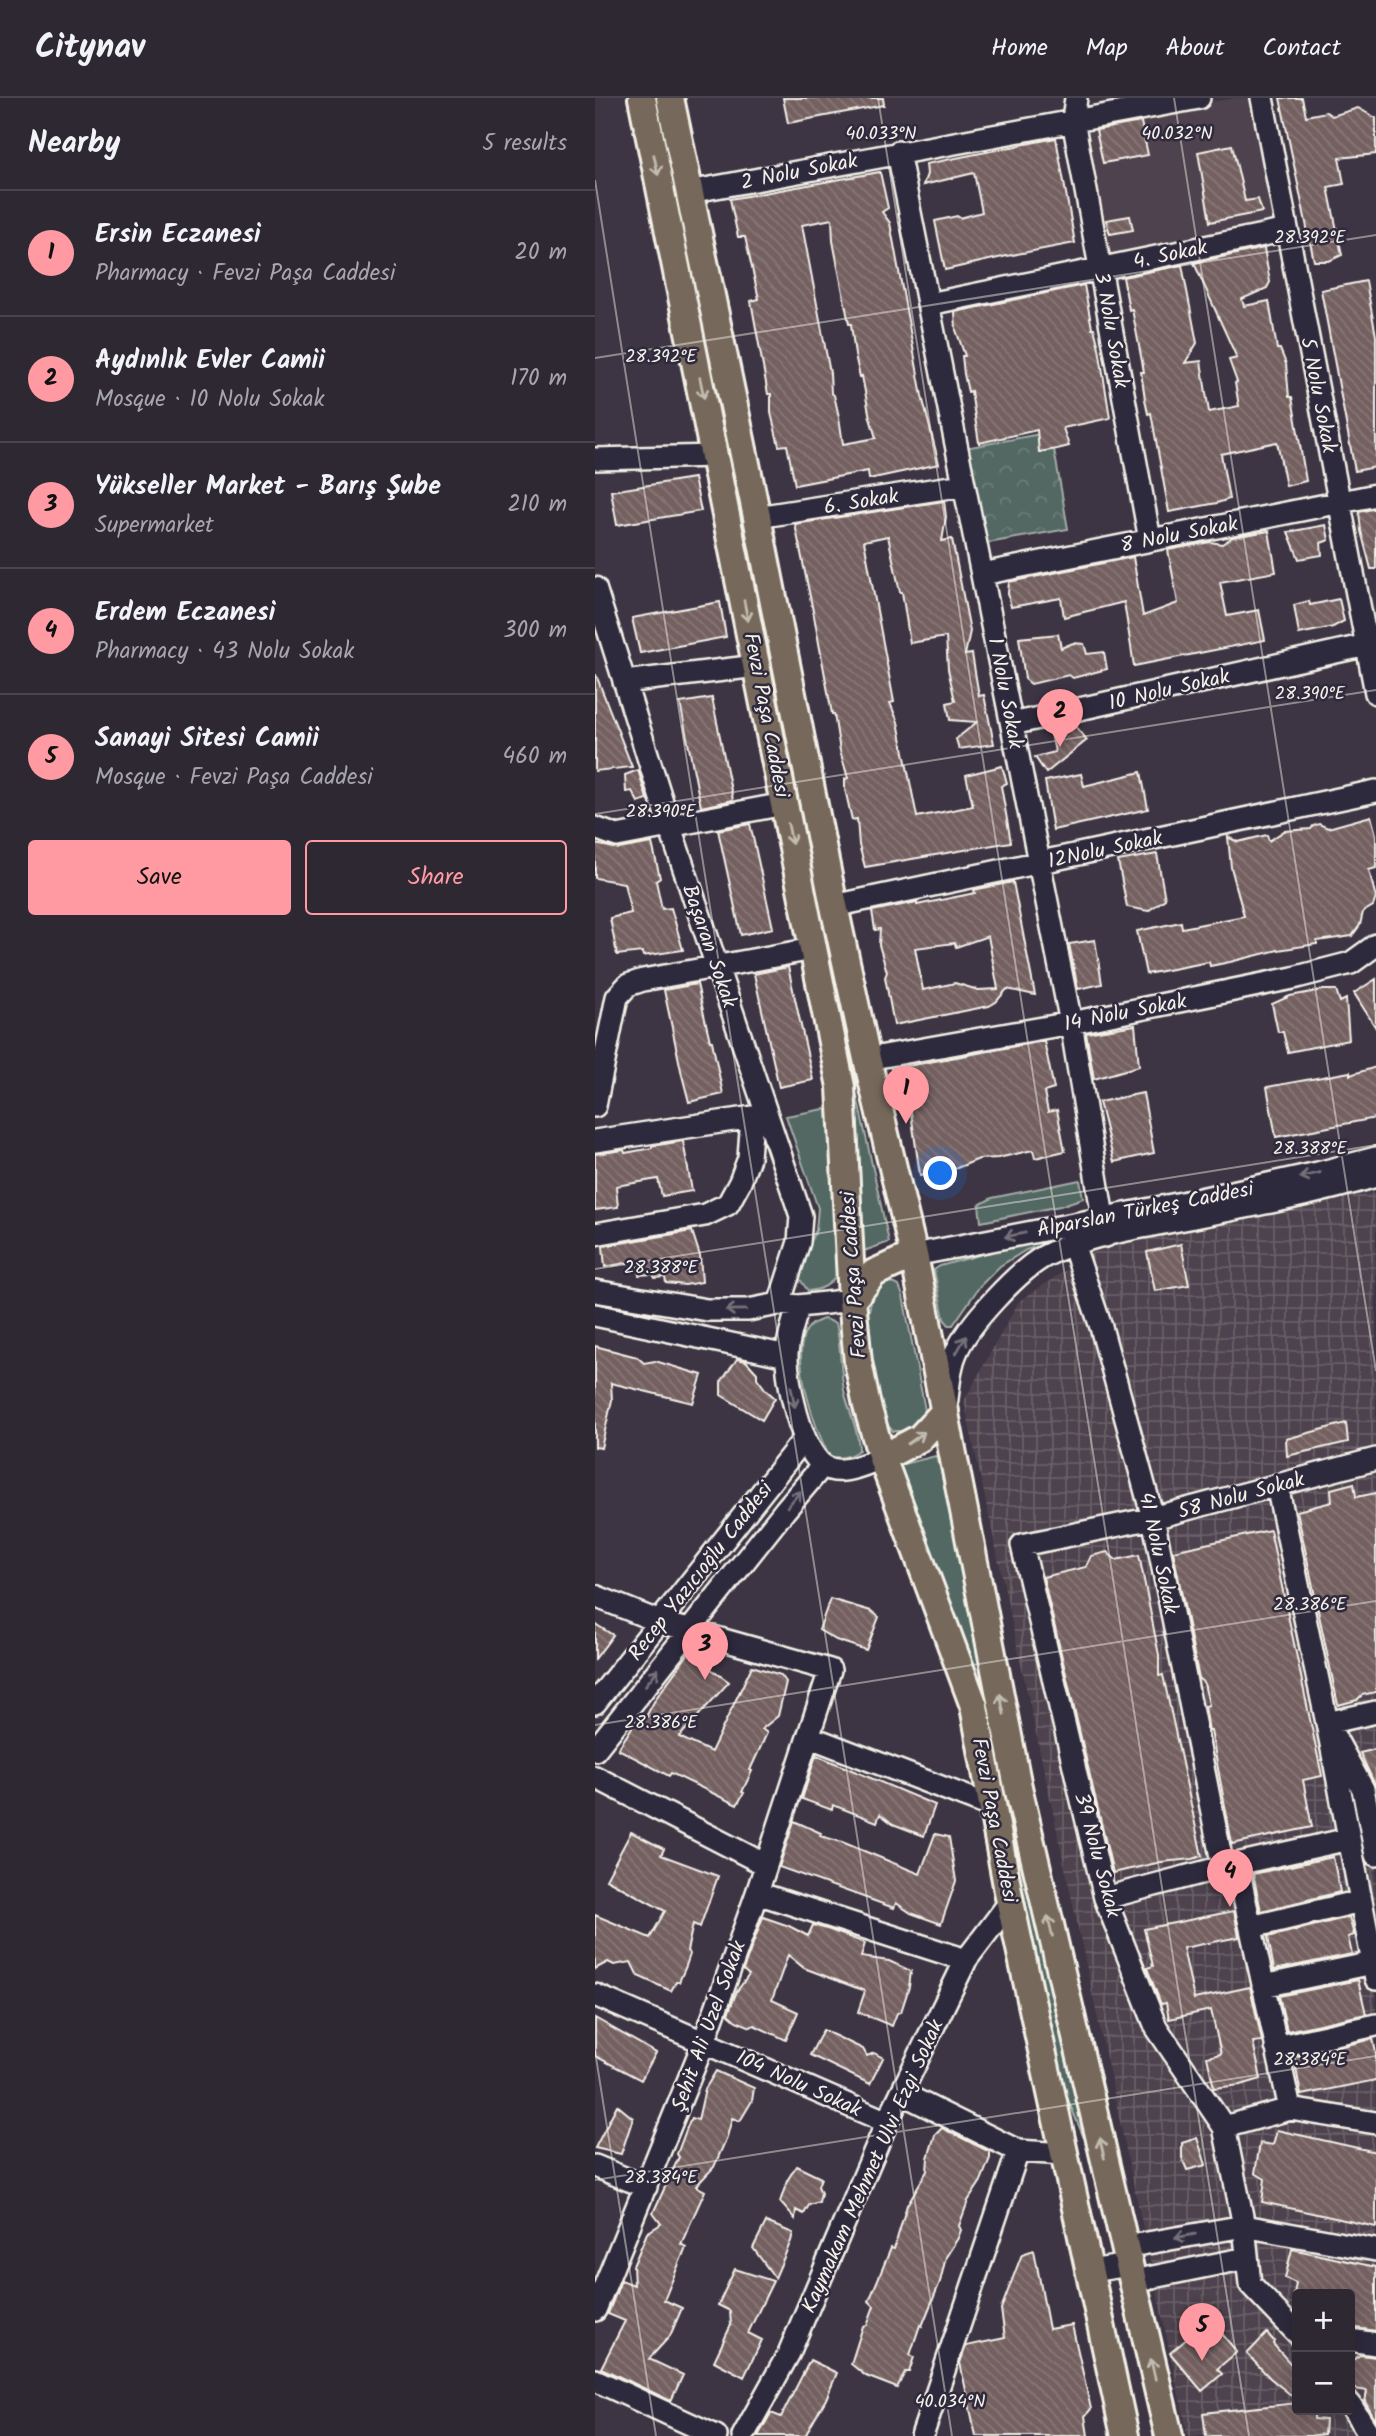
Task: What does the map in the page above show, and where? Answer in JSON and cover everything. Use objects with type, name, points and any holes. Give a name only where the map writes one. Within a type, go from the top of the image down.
[{"type":"main road","name":"Fevzi Paşa Caddesi","points":[[642,98],[841,1087],[852,1300],[858,1362],[881,1458],[974,1706],[1010,1902],[1125,2436]]},
{"type":"main road","name":"Fevzi Paşa Caddesi","points":[[670,98],[834,906],[914,1255],[1018,1787],[1168,2436]]},
{"type":"main road","points":[[852,1300],[874,1273],[914,1255]]},
{"type":"main road","points":[[881,1458],[919,1438],[945,1411]]},
{"type":"street","name":"3 Nolu Sokak","points":[[1076,98],[1073,120],[1150,540]]},
{"type":"street","name":"2 Nolu Sokak","points":[[689,192],[1199,98]]},
{"type":"street","name":"5 Nolu Sokak","points":[[1262,98],[1376,693]]},
{"type":"street","name":"1 Nolu Sokak","points":[[898,152],[1111,1228]]},
{"type":"street","name":"4. Sokak","points":[[929,304],[1287,230]]},
{"type":"street","points":[[595,459],[716,456]]},
{"type":"street","name":"6. Sokak","points":[[757,517],[964,485]]},
{"type":"street","name":"8 Nolu Sokak","points":[[982,574],[1376,495]]},
{"type":"street","name":"Başaran Sokak","points":[[595,588],[717,967],[760,1116],[801,1216],[789,1305],[791,1326],[787,1356],[793,1400],[804,1439]]},
{"type":"street","name":"10 Nolu Sokak","points":[[1012,724],[1367,645]]},
{"type":"street","points":[[624,682],[757,666]]},
{"type":"street","name":"12Nolu Sokak","points":[[834,906],[1376,791]]},
{"type":"street","points":[[595,828],[617,836],[784,804]]},
{"type":"street","name":"14 Nolu Sokak","points":[[867,1059],[1071,1023],[1305,975],[1351,963],[1376,945]]},
{"type":"street","points":[[595,1106],[617,997],[628,985],[813,949]]},
{"type":"street","points":[[595,1141],[760,1116],[749,1158],[740,1182],[727,1204],[705,1215],[595,1234]]},
{"type":"street","name":"Alparslan Türkeş Caddesi","points":[[1111,1228],[1264,1185],[1376,1158]]},
{"type":"street","name":"Alparslan Türkeş Caddesi","points":[[914,1255],[1111,1228],[1281,1199],[1376,1176]]},
{"type":"street","points":[[945,1411],[955,1353],[977,1319],[1013,1282],[1043,1257],[1111,1228]]},
{"type":"street","name":"41 Nolu Sokak","points":[[1073,1244],[1101,1326],[1153,1518],[1230,1866],[1251,1927],[1290,2109]]},
{"type":"street","points":[[595,1291],[707,1310],[748,1310],[852,1300]]},
{"type":"street","points":[[595,1315],[787,1356]]},
{"type":"street","points":[[804,1439],[823,1465],[839,1470],[854,1468],[881,1458]]},
{"type":"street","name":"Recep Yazıcıoğlu Caddesi","points":[[595,1703],[804,1439]]},
{"type":"street","name":"58 Nolu Sokak","points":[[1022,1545],[1153,1518],[1376,1459]]},
{"type":"street","name":"Recep Yazıcıoğlu Caddesi","points":[[595,1750],[689,1629],[823,1465]]},
{"type":"street","points":[[1263,1986],[1374,1971],[1327,1723],[1277,1485]]},
{"type":"street","name":"39 Nolu Sokak","points":[[1022,1545],[1105,1898],[1156,2027],[1224,2127],[1244,2226],[1250,2284],[1292,2327]]},
{"type":"street","points":[[595,1596],[660,1622],[689,1629]]},
{"type":"street","name":"Şehit Ali Uzel Sokak","points":[[595,2310],[704,2042],[810,1738],[830,1670],[689,1629]]},
{"type":"street","points":[[1327,1723],[1376,1712]]},
{"type":"street","points":[[1327,1723],[1363,1789],[1376,1856]]},
{"type":"street","points":[[810,1738],[993,1807]]},
{"type":"street","points":[[595,1777],[765,1865]]},
{"type":"street","points":[[1105,1898],[1349,1839]]},
{"type":"street","points":[[757,1893],[966,1960]]},
{"type":"street","name":"Kaymakam Mehmet Ulvi Ezgi Sokak","points":[[743,2436],[789,2353],[887,2122],[966,1960],[1010,1902]]},
{"type":"street","points":[[1251,1927],[1361,1902]]},
{"type":"street","name":"104 Nolu Sokak","points":[[595,1995],[887,2122]]},
{"type":"street","points":[[1276,2047],[1376,2025]]},
{"type":"street","points":[[901,2093],[1018,2151],[1064,2154]]},
{"type":"street","points":[[1224,2127],[1290,2109],[1376,2123]]},
{"type":"street","points":[[922,2436],[1018,2151]]},
{"type":"street","points":[[595,2166],[646,2187]]},
{"type":"street","points":[[1129,2264],[1244,2226],[1376,2250]]},
{"type":"street","points":[[1089,2271],[1129,2264],[1247,2258]]},
{"type":"street","points":[[1355,2341],[1376,2344]]},
{"type":"street","points":[[595,2380],[716,2436]]},
{"type":"street","points":[[1355,2412],[1370,2436]]},
{"type":"shaded area","points":[[1235,98],[1256,98],[1278,227],[1106,262],[1081,124]]},
{"type":"shaded area","points":[[1376,1192],[1376,2436],[1188,2436],[964,1401],[1019,1301],[1098,1249]]},
{"type":"green space","points":[[1051,432],[1068,529],[982,544],[965,448]]},
{"type":"green space","points":[[854,1082],[889,1242],[861,1252],[850,1083]]},
{"type":"green space","points":[[830,1108],[837,1273],[825,1286],[808,1291],[797,1275],[816,1230],[818,1208],[786,1116]]},
{"type":"green space","points":[[1080,1180],[1083,1198],[1060,1206],[981,1222],[979,1205],[992,1198]]},
{"type":"green space","points":[[1044,1237],[1046,1240],[1040,1246],[1026,1250],[1000,1266],[980,1286],[953,1325],[949,1325],[944,1319],[934,1270],[940,1266]]},
{"type":"green space","points":[[891,1282],[899,1286],[903,1296],[925,1410],[924,1422],[905,1431],[893,1431],[884,1422],[871,1368],[866,1322],[874,1291],[881,1284]]},
{"type":"green space","points":[[824,1319],[836,1323],[844,1390],[859,1442],[859,1450],[848,1456],[829,1456],[812,1413],[803,1379],[801,1348],[804,1335],[812,1324]]},
{"type":"green space","points":[[936,1456],[1084,2138],[1063,2088],[1012,1836],[981,1706],[900,1477],[899,1465]]},
{"type":"building","points":[[783,98],[883,98],[884,105],[788,123]]},
{"type":"building","points":[[1280,98],[1302,98],[1306,116],[1326,112],[1332,116],[1358,108],[1376,118],[1376,154],[1339,158],[1344,184],[1328,187],[1342,255],[1329,261],[1314,261]]},
{"type":"building","points":[[1141,122],[1148,155],[1103,163],[1096,130]]},
{"type":"building","points":[[1056,138],[1075,243],[945,270],[935,221],[982,212],[974,173],[923,185],[927,174],[926,164]]},
{"type":"building","points":[[1232,145],[1245,201],[1258,199],[1262,212],[1210,222],[1198,152]]},
{"type":"building","points":[[880,172],[888,208],[882,212],[890,223],[922,396],[939,464],[869,479],[868,471],[795,485],[787,445],[779,446],[771,413],[771,394],[768,394],[751,301],[759,299],[745,237],[738,237],[730,199]],"holes":[[[832,219],[833,241],[855,355],[876,438],[843,444],[834,395],[831,393],[830,373],[802,225]]]},
{"type":"building","points":[[1130,216],[1133,230],[1110,234],[1106,220]]},
{"type":"building","points":[[1264,248],[1270,282],[1267,288],[1242,299],[1244,306],[1269,301],[1277,349],[1280,349],[1286,364],[1289,397],[1292,397],[1306,481],[1286,486],[1277,442],[1221,454],[1229,499],[1169,512],[1151,413],[1148,414],[1145,399],[1141,372],[1144,372],[1132,309],[1129,310],[1123,277],[1182,265],[1197,343],[1185,363],[1201,361],[1209,412],[1239,406],[1237,382],[1229,360],[1237,358],[1194,263]]},
{"type":"building","points":[[1366,281],[1376,336],[1376,467],[1355,471],[1321,290]]},
{"type":"building","points":[[1084,285],[1092,328],[1099,348],[1110,418],[1063,428],[1069,446],[1057,449],[1039,452],[1037,430],[979,443],[971,391],[968,392],[964,374],[962,356],[965,356],[956,330],[955,312]]},
{"type":"building","points":[[694,478],[701,511],[617,525],[611,491]]},
{"type":"building","points":[[944,501],[946,517],[942,541],[952,539],[970,631],[965,655],[972,654],[979,696],[984,695],[994,744],[959,749],[956,739],[977,722],[950,720],[947,703],[955,701],[948,669],[946,637],[910,643],[902,592],[888,536],[864,541],[894,702],[890,703],[898,722],[917,817],[973,806],[966,775],[1002,766],[1007,783],[1001,786],[1011,842],[865,867],[859,845],[857,819],[852,820],[845,789],[845,779],[848,778],[832,714],[795,524]]},
{"type":"building","points":[[1376,508],[1376,569],[1371,569],[1359,512]]},
{"type":"building","points":[[1326,525],[1329,540],[1321,543],[1322,555],[1299,559],[1288,532]]},
{"type":"building","points":[[1269,531],[1276,572],[1220,582],[1227,616],[1259,610],[1265,640],[1134,666],[1124,602],[1064,617],[1061,598],[1011,607],[1009,582],[1133,557],[1143,616],[1178,603],[1168,550],[1210,542],[1222,544],[1233,537]]},
{"type":"building","points":[[1339,599],[1344,621],[1333,627],[1299,634],[1294,605],[1309,601],[1310,605]]},
{"type":"building","points":[[720,602],[726,637],[640,653],[632,618]]},
{"type":"building","points":[[1058,634],[1061,648],[1073,643],[1084,644],[1087,654],[1104,652],[1107,669],[1073,678],[1069,675],[1031,684],[1025,679],[1019,638]]},
{"type":"building","points":[[596,675],[632,767],[595,771]]},
{"type":"building","points":[[712,698],[733,800],[701,807],[680,703]]},
{"type":"building","points":[[1074,724],[1087,740],[1046,773],[1035,757],[1055,752],[1052,738]]},
{"type":"building","points":[[638,770],[647,799],[638,802],[632,791],[626,792],[625,775]]},
{"type":"building","points":[[1141,772],[1148,809],[1053,830],[1045,781],[1081,774],[1084,786]]},
{"type":"building","points":[[1371,816],[1376,835],[1376,868],[1369,870],[1376,898],[1373,906],[1363,912],[1360,925],[1352,936],[1317,941],[1317,944],[1210,966],[1209,962],[1146,974],[1137,931],[1181,922],[1182,928],[1244,916],[1231,867],[1228,837],[1238,842],[1267,835],[1269,841],[1284,831],[1311,829],[1319,824],[1328,828]]},
{"type":"building","points":[[750,824],[773,928],[741,935],[718,830]]},
{"type":"building","points":[[652,843],[660,878],[656,881],[662,909],[671,908],[683,950],[643,956],[642,952],[617,955],[610,918],[631,913],[624,883],[595,878],[595,844],[619,849]]},
{"type":"building","points":[[1157,854],[1165,899],[1148,911],[1127,907],[1118,861]]},
{"type":"building","points":[[1013,882],[1035,995],[1007,989],[989,1006],[894,1025],[885,977],[887,972],[879,945],[880,929],[875,930],[872,911],[917,902],[917,905]],"holes":[[[988,936],[998,989],[978,990],[955,983],[923,990],[915,948],[954,943],[956,947]]]},
{"type":"building","points":[[1095,940],[1102,984],[1078,989],[1069,944]]},
{"type":"building","points":[[788,967],[813,1080],[779,1087],[754,974]]},
{"type":"building","points":[[1376,979],[1376,1028],[1354,993]]},
{"type":"building","points":[[697,984],[723,1094],[689,1102],[664,990]]},
{"type":"building","points":[[1336,990],[1340,1002],[1346,999],[1349,1040],[1288,1052],[1283,1032],[1278,1032],[1272,1004],[1290,996]]},
{"type":"building","points":[[1135,1025],[1139,1066],[1094,1079],[1086,1033]]},
{"type":"building","points":[[1044,1041],[1054,1089],[1044,1092],[1048,1112],[1057,1110],[1065,1151],[1035,1158],[1033,1150],[998,1158],[979,1159],[957,1168],[920,1175],[908,1092],[896,1094],[891,1069]]},
{"type":"building","points":[[1376,1067],[1376,1118],[1276,1137],[1267,1087],[1350,1072],[1350,1075]]},
{"type":"building","points":[[1143,1093],[1154,1153],[1114,1162],[1099,1102]]},
{"type":"building","points":[[683,1141],[692,1191],[662,1196],[658,1179],[616,1186],[618,1207],[595,1210],[595,1154],[624,1150],[625,1153]]},
{"type":"building","points":[[692,1231],[700,1256],[702,1282],[685,1285],[666,1283],[665,1277],[639,1275],[637,1261],[605,1267],[603,1246]]},
{"type":"building","points":[[1181,1244],[1189,1285],[1155,1291],[1147,1252]]},
{"type":"building","points":[[595,1346],[637,1357],[644,1363],[655,1361],[702,1375],[693,1403],[611,1383],[612,1400],[601,1448],[595,1447]]},
{"type":"building","points":[[737,1359],[746,1361],[757,1373],[757,1378],[766,1390],[775,1398],[762,1420],[721,1395],[721,1382]]},
{"type":"building","points":[[1346,1423],[1348,1442],[1287,1456],[1286,1439]]},
{"type":"building","points":[[1354,1483],[1356,1497],[1376,1493],[1376,1692],[1338,1705],[1297,1511],[1332,1502],[1331,1489]]},
{"type":"building","points":[[1270,1530],[1322,1776],[1303,1780],[1312,1827],[1232,1844],[1209,1731],[1205,1706],[1209,1705],[1204,1683],[1199,1679],[1173,1551]]},
{"type":"building","points":[[1107,1552],[1116,1560],[1139,1555],[1159,1655],[1159,1676],[1163,1675],[1202,1856],[1113,1873],[1043,1577],[1086,1567],[1091,1556]]},
{"type":"building","points":[[830,1599],[871,1611],[879,1617],[866,1650],[836,1640],[819,1630]]},
{"type":"building","points":[[595,1624],[613,1635],[595,1659]]},
{"type":"building","points":[[689,1653],[729,1682],[679,1737],[711,1752],[752,1666],[781,1675],[786,1682],[778,1716],[762,1729],[767,1733],[737,1805],[671,1773],[669,1776],[618,1749],[636,1721],[642,1724],[656,1698]]},
{"type":"building","points":[[1376,1749],[1376,1787],[1360,1753]]},
{"type":"building","points":[[816,1755],[935,1805],[924,1836],[893,1824],[880,1814],[877,1822],[833,1805],[832,1810],[802,1799]]},
{"type":"building","points":[[794,1821],[821,1833],[820,1836],[842,1842],[920,1874],[935,1834],[949,1837],[956,1881],[941,1924],[911,1913],[896,1903],[894,1908],[779,1867]]},
{"type":"building","points":[[631,1832],[664,1849],[661,1855],[718,1876],[700,1927],[693,1924],[687,1951],[690,1954],[679,1982],[676,1982],[671,1991],[638,1976],[631,1962],[614,1965],[608,1962],[595,1969],[595,1915],[650,1938],[665,1911],[606,1879]]},
{"type":"building","points":[[1333,1857],[1340,1892],[1261,1911],[1253,1874]]},
{"type":"building","points":[[1234,1911],[1239,1937],[1183,1948],[1194,1999],[1250,1987],[1262,2041],[1253,2042],[1261,2079],[1241,2085],[1214,2088],[1207,2057],[1221,2054],[1211,2010],[1169,2019],[1166,2003],[1161,2004],[1147,1968],[1153,1966],[1144,1929]]},
{"type":"building","points":[[763,1917],[808,1936],[813,1925],[830,1930],[865,1943],[861,1957],[889,1961],[911,1971],[901,2012],[897,2013],[892,2026],[858,2012],[865,1991],[804,1968],[788,1955],[772,2000],[798,2012],[786,2040],[754,2025],[751,2027],[736,2021],[728,2014],[737,1991],[749,1975],[743,1970]]},
{"type":"building","points":[[1349,1917],[1354,1935],[1348,1937],[1352,1954],[1274,1970],[1268,1937]]},
{"type":"building","points":[[1358,1980],[1366,2014],[1287,2031],[1279,1996]]},
{"type":"building","points":[[595,2018],[656,2053],[641,2080],[595,2056]]},
{"type":"building","points":[[823,2030],[863,2049],[867,2056],[874,2053],[883,2058],[870,2084],[810,2055]]},
{"type":"building","points":[[1373,2039],[1376,2080],[1301,2095],[1294,2057]]},
{"type":"building","points":[[716,2071],[754,2088],[752,2101],[740,2121],[732,2118],[714,2167],[696,2186],[705,2191],[681,2244],[686,2247],[664,2300],[682,2308],[670,2336],[649,2359],[683,2375],[671,2401],[601,2368],[625,2321],[608,2314],[621,2280],[634,2285],[633,2266],[647,2233],[661,2224],[653,2213],[679,2157],[677,2154],[688,2125],[692,2118],[698,2120],[705,2089]]},
{"type":"building","points":[[617,2105],[633,2118],[621,2154],[595,2148]]},
{"type":"building","points":[[942,2128],[990,2152],[990,2158],[981,2181],[968,2201],[959,2226],[961,2230],[958,2238],[946,2257],[940,2282],[922,2326],[920,2325],[910,2355],[914,2357],[909,2372],[905,2372],[897,2388],[866,2376],[851,2364],[863,2326],[867,2325],[874,2306],[869,2301],[891,2248],[894,2249],[907,2205],[927,2171],[935,2135]]},
{"type":"building","points":[[1277,2130],[1376,2152],[1376,2227],[1262,2202],[1265,2179],[1255,2173],[1260,2143],[1273,2145]]},
{"type":"building","points":[[1197,2138],[1206,2165],[1187,2170],[1182,2158],[1182,2143]]},
{"type":"building","points":[[796,2166],[821,2178],[818,2186],[821,2193],[819,2202],[809,2205],[804,2214],[796,2210],[795,2219],[780,2202],[787,2181]]},
{"type":"building","points":[[766,2222],[793,2233],[775,2278],[753,2248]]},
{"type":"building","points":[[1292,2249],[1376,2267],[1376,2331],[1355,2328],[1355,2289],[1295,2289],[1296,2283],[1285,2278]]},
{"type":"building","points":[[1034,2250],[1049,2329],[1072,2325],[1091,2409],[1085,2416],[1088,2436],[976,2436],[960,2363],[966,2346],[1005,2338],[1001,2309],[1022,2254]]},
{"type":"building","points":[[735,2269],[773,2281],[748,2333],[762,2340],[744,2377],[714,2361],[731,2325],[730,2311],[718,2305]]},
{"type":"building","points":[[1213,2323],[1237,2352],[1217,2369],[1222,2374],[1202,2391],[1170,2353],[1189,2337],[1192,2340]]},
{"type":"building","points":[[1267,2333],[1292,2365],[1292,2396],[1270,2378],[1247,2354]]},
{"type":"building","points":[[1360,2355],[1376,2357],[1376,2421],[1365,2402],[1367,2391],[1355,2389],[1355,2358]]},
{"type":"building","points":[[810,2360],[837,2373],[805,2436],[758,2436],[771,2413],[781,2417]]},
{"type":"building","points":[[1292,2404],[1292,2415],[1314,2415],[1314,2419],[1325,2420],[1324,2434],[1206,2436],[1203,2413]]},
{"type":"place","name":"Aydınlık Evler Camii","points":[[1060,747]]},
{"type":"place","name":"Ersin Eczanesi","points":[[906,1124]]},
{"type":"place","name":"Yükseller Market - Barış Şube","points":[[705,1680]]},
{"type":"place","name":"Erdem Eczanesi","points":[[1230,1907]]},
{"type":"place","name":"Sanayi Sitesi Camii","points":[[1202,2361]]}]
